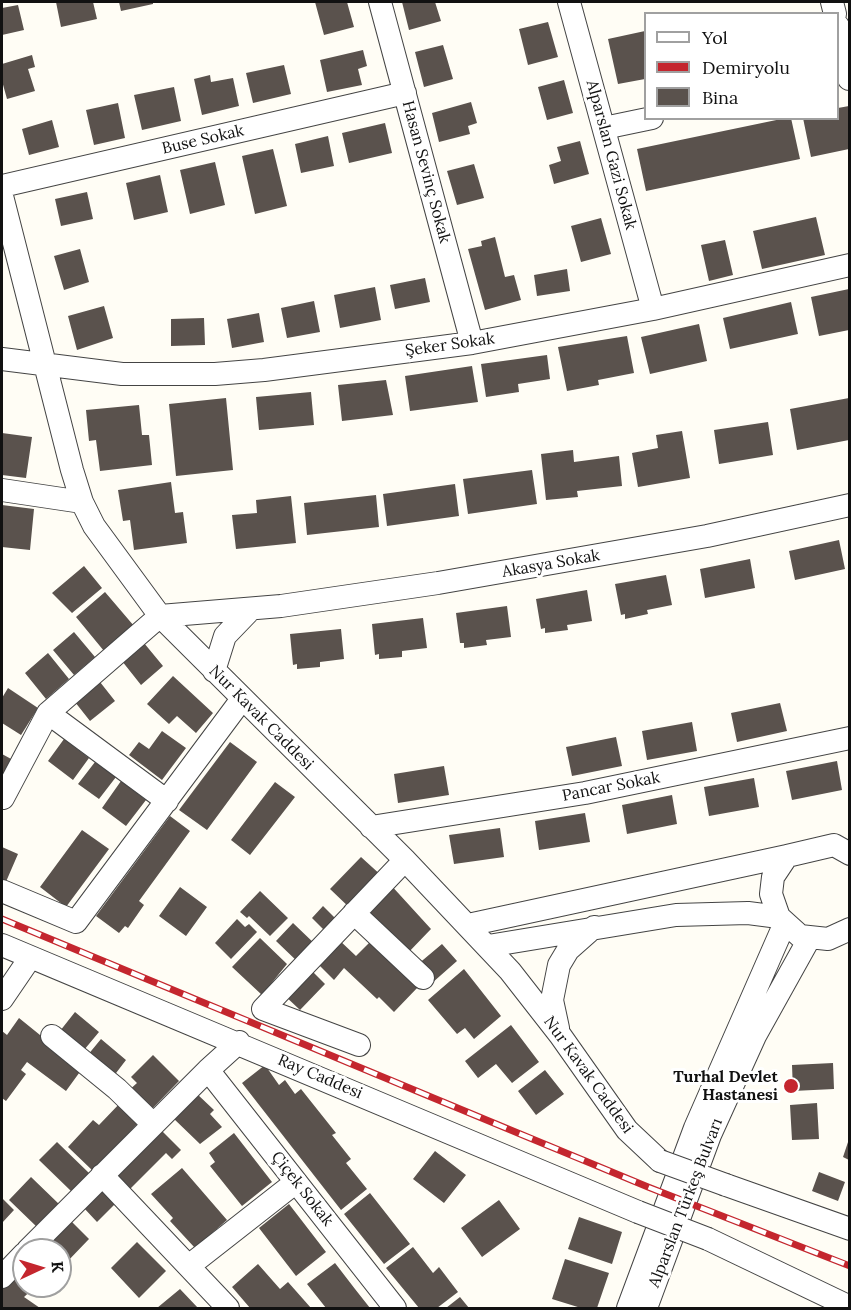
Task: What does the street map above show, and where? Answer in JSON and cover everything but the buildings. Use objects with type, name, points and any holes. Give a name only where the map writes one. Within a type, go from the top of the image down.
[{"type":"street","name":"Hasan Sevinç Sokak","points":[[380,2],[472,343]]},
{"type":"street","name":"Alparslan Gazi Sokak","points":[[569,2],[653,309]]},
{"type":"street","points":[[840,26],[849,79]]},
{"type":"street","name":"Buse Sokak","points":[[2,198],[405,93]]},
{"type":"street","points":[[604,128],[644,120]]},
{"type":"street","name":"Nur Kavak Caddesi","points":[[2,198],[82,502],[94,526],[160,616],[488,946],[560,1035],[627,1130],[660,1161],[695,1175]]},
{"type":"street","name":"Şeker Sokak","points":[[2,358],[122,374],[215,374],[472,343],[653,309],[849,265]]},
{"type":"street","points":[[2,490],[82,502]]},
{"type":"street","name":"Akasya Sokak","points":[[160,616],[251,609],[350,597],[531,568],[707,536],[849,505]]},
{"type":"street","points":[[213,671],[225,636],[251,609]]},
{"type":"street","points":[[3,798],[48,712],[160,616]]},
{"type":"street","points":[[2,891],[76,922],[242,699]]},
{"type":"street","points":[[48,712],[167,801]]},
{"type":"street","name":"Pancar Sokak","points":[[371,827],[585,792],[849,738]]},
{"type":"street","points":[[468,925],[787,856],[844,847]]},
{"type":"street","points":[[787,856],[777,869],[772,885],[773,902],[782,921],[800,936],[809,939],[828,939],[849,929]]},
{"type":"street","points":[[359,1046],[263,1009],[405,860]]},
{"type":"street","points":[[354,913],[423,978]]},
{"type":"street","points":[[488,946],[676,915],[748,914],[782,921]]},
{"type":"street","name":"Alparslan Türkeş Bulvarı","points":[[628,1308],[694,1128],[782,921]]},
{"type":"street","points":[[560,1035],[552,1000],[559,965],[574,943],[595,927]]},
{"type":"street","name":"Alparslan Türkeş Bulvarı","points":[[646,1308],[695,1175],[755,1036],[809,939]]},
{"type":"street","name":"Ray Caddesi","points":[[2,945],[239,1042],[638,1212],[708,1239],[847,1307]]},
{"type":"street","points":[[2,999],[30,958]]},
{"type":"street","points":[[52,1036],[117,1089],[153,1124]]},
{"type":"street","points":[[40,1238],[153,1124],[239,1042]]},
{"type":"street","name":"Çiçek Sokak","points":[[208,1070],[395,1308]]},
{"type":"street","points":[[102,1175],[190,1265],[228,1308]]},
{"type":"street","points":[[695,1175],[849,1229]]},
{"type":"street","points":[[190,1265],[296,1182]]},
{"type":"railway","points":[[2,919],[648,1187],[850,1266]]},
{"type":"place","name":"Turhal Devlet Hastanesi","points":[[791,1086]]}]
